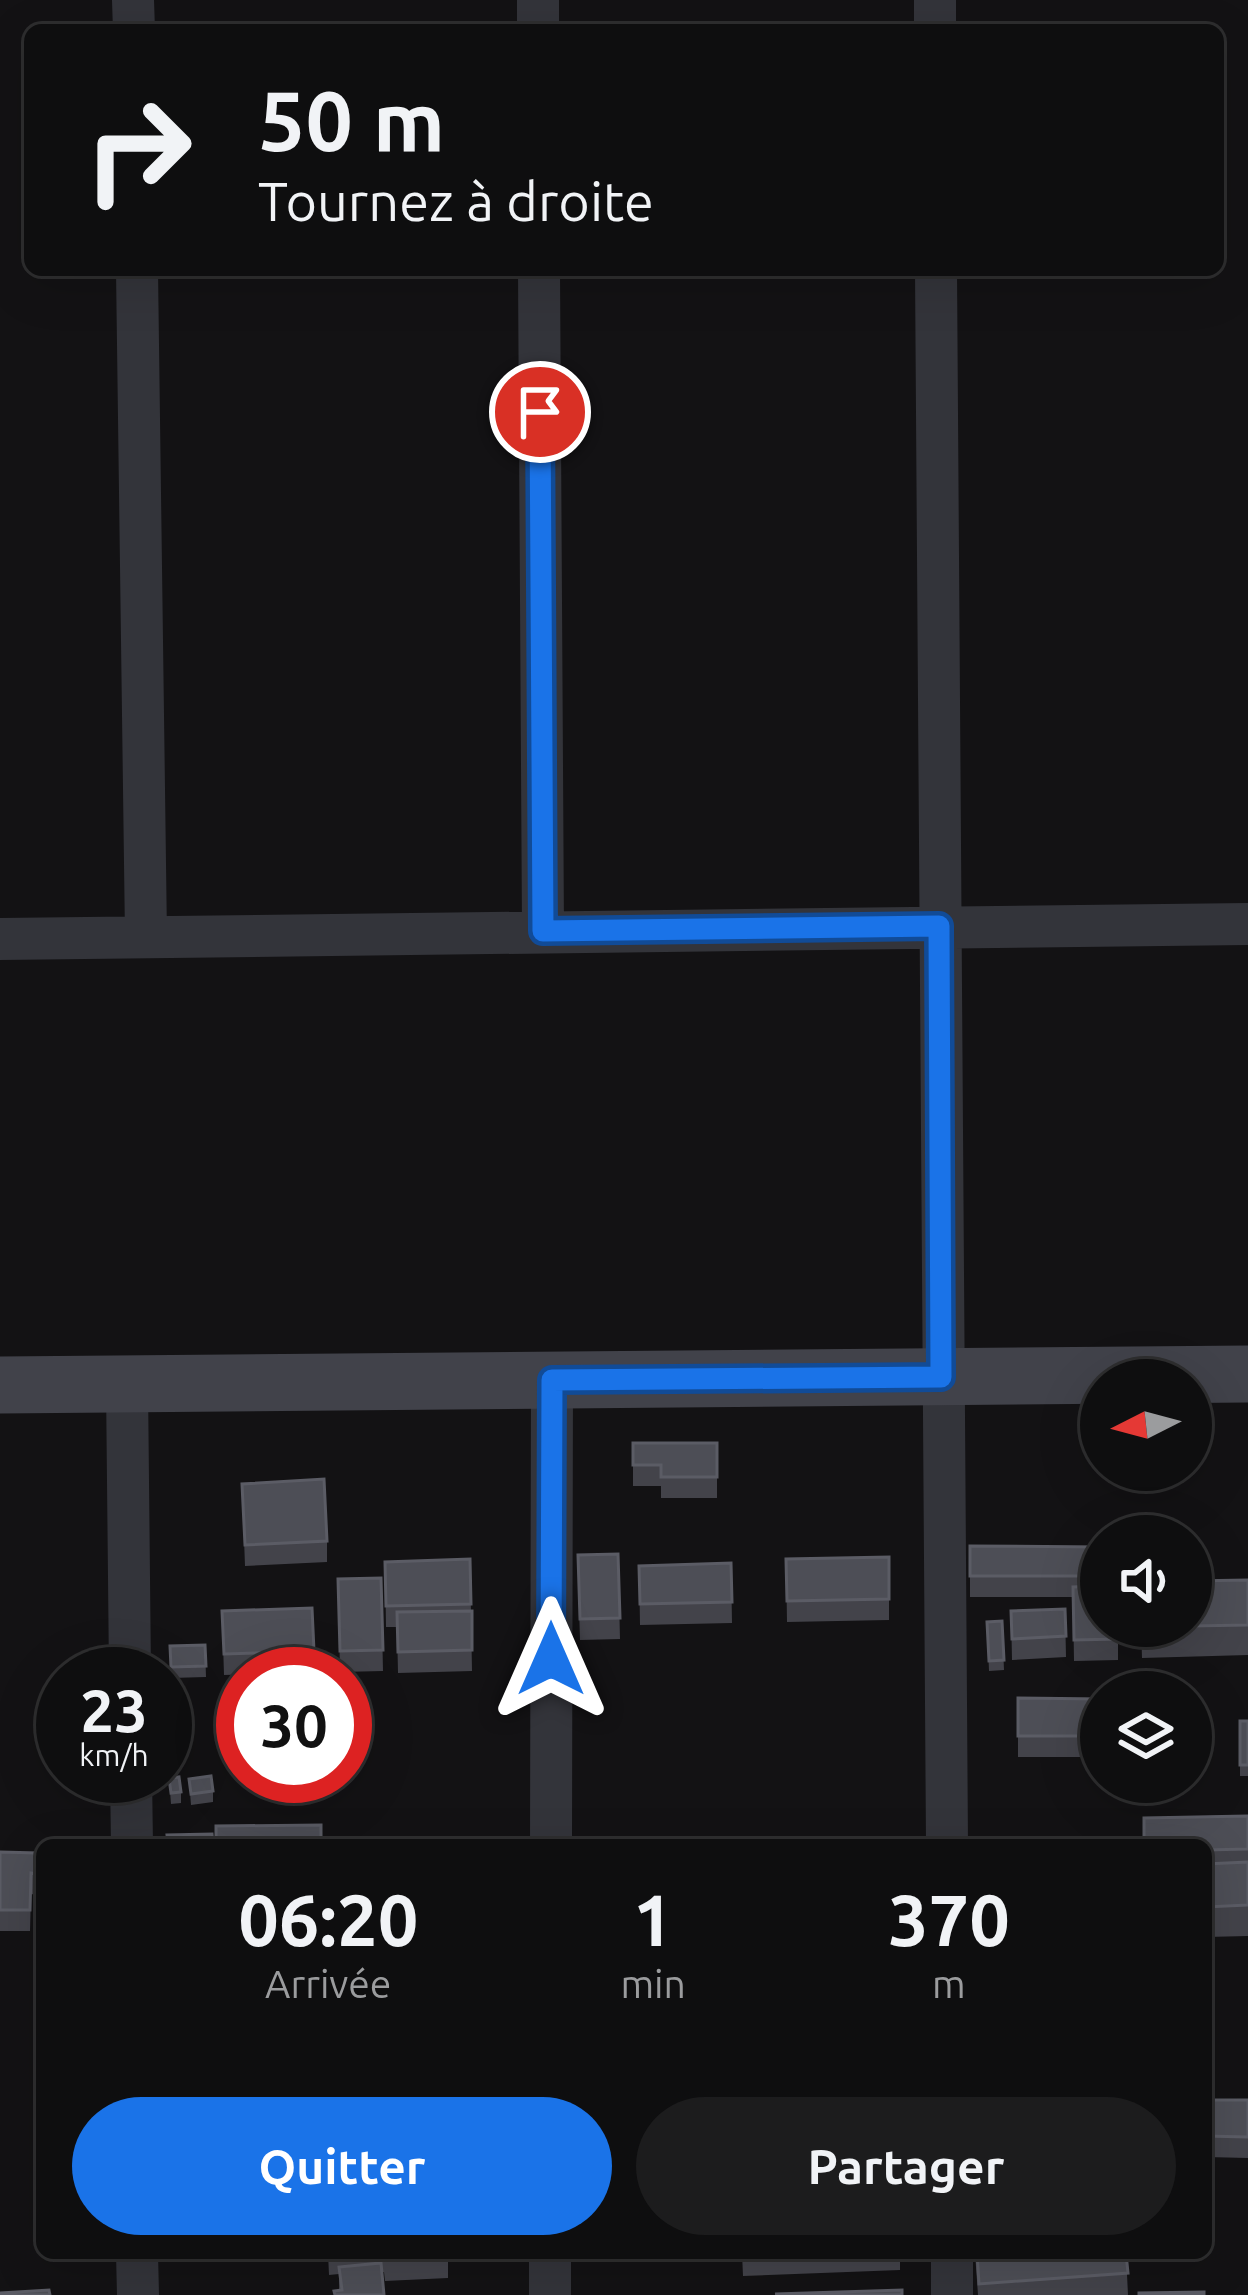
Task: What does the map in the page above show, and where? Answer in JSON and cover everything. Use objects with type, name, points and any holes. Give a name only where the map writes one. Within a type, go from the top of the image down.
[{"type":"street","points":[[137,276],[146,937]]},
{"type":"street","points":[[539,276],[543,931]]},
{"type":"street","points":[[936,276],[946,1839]]},
{"type":"street","points":[[0,940],[1248,924]]},
{"type":"street","points":[[0,1385],[1248,1374]]},
{"type":"street","points":[[551,1839],[552,1380]]},
{"type":"street","points":[[127,1384],[130,1647]]},
{"type":"street","points":[[131,1803],[132,1839]]},
{"type":"street","points":[[137,2259],[138,2295]]},
{"type":"street","points":[[550,2259],[550,2295]]},
{"type":"street","points":[[952,2259],[952,2295]]},
{"type":"building","points":[[633,1443],[717,1443],[717,1477],[661,1477],[661,1465],[633,1465]]},
{"type":"building","points":[[324,1479],[327,1541],[245,1545],[242,1484]]},
{"type":"building","points":[[970,1546],[1080,1547],[1080,1576],[970,1576]]},
{"type":"building","points":[[618,1554],[620,1618],[580,1619],[578,1555]]},
{"type":"building","points":[[889,1557],[889,1599],[787,1601],[786,1559]]},
{"type":"building","points":[[470,1559],[471,1604],[386,1606],[385,1562]]},
{"type":"building","points":[[731,1563],[732,1602],[640,1604],[639,1566]]},
{"type":"building","points":[[381,1578],[383,1650],[340,1647],[338,1579]]},
{"type":"building","points":[[1248,1580],[1248,1625],[1212,1626],[1212,1581]]},
{"type":"building","points":[[1073,1587],[1080,1587],[1080,1640],[1074,1640]]},
{"type":"building","points":[[312,1608],[314,1647],[224,1647],[222,1611]]},
{"type":"building","points":[[1065,1609],[1066,1636],[1012,1639],[1011,1611]]},
{"type":"building","points":[[472,1611],[472,1650],[398,1652],[397,1612]]},
{"type":"building","points":[[1002,1621],[1004,1660],[989,1661],[987,1622]]},
{"type":"building","points":[[205,1645],[206,1666],[192,1666],[192,1647],[170,1646]]},
{"type":"building","points":[[1018,1698],[1080,1699],[1080,1736],[1018,1736]]},
{"type":"building","points":[[1240,1721],[1248,1721],[1248,1765],[1240,1765]]},
{"type":"building","points":[[211,1776],[213,1791],[192,1794],[192,1779]]},
{"type":"building","points":[[1248,1816],[1248,1849],[1212,1850],[1212,1839],[1144,1839],[1144,1818]]},
{"type":"building","points":[[321,1825],[321,1839],[216,1839],[216,1826]]},
{"type":"building","points":[[212,1834],[212,1839],[167,1839],[167,1835]]},
{"type":"building","points":[[0,1852],[36,1853],[30,1910],[0,1910]]},
{"type":"building","points":[[1248,1862],[1248,1905],[1212,1907],[1212,1864]]},
{"type":"building","points":[[1212,2100],[1248,2100],[1248,2137],[1212,2136]]},
{"type":"building","points":[[977,2259],[1127,2259],[1128,2273],[979,2284]]},
{"type":"building","points":[[381,2263],[384,2295],[335,2295],[334,2291],[342,2290],[339,2267]]},
{"type":"building","points":[[49,2290],[50,2295],[0,2295],[0,2293]]},
{"type":"building","points":[[902,2290],[902,2295],[775,2294]]},
{"type":"building","points":[[1139,2293],[1204,2295],[1139,2295]]},
{"type":"route","points":[[540,412],[543,931],[939,926],[941,1377],[552,1380],[551,1659]]}]
